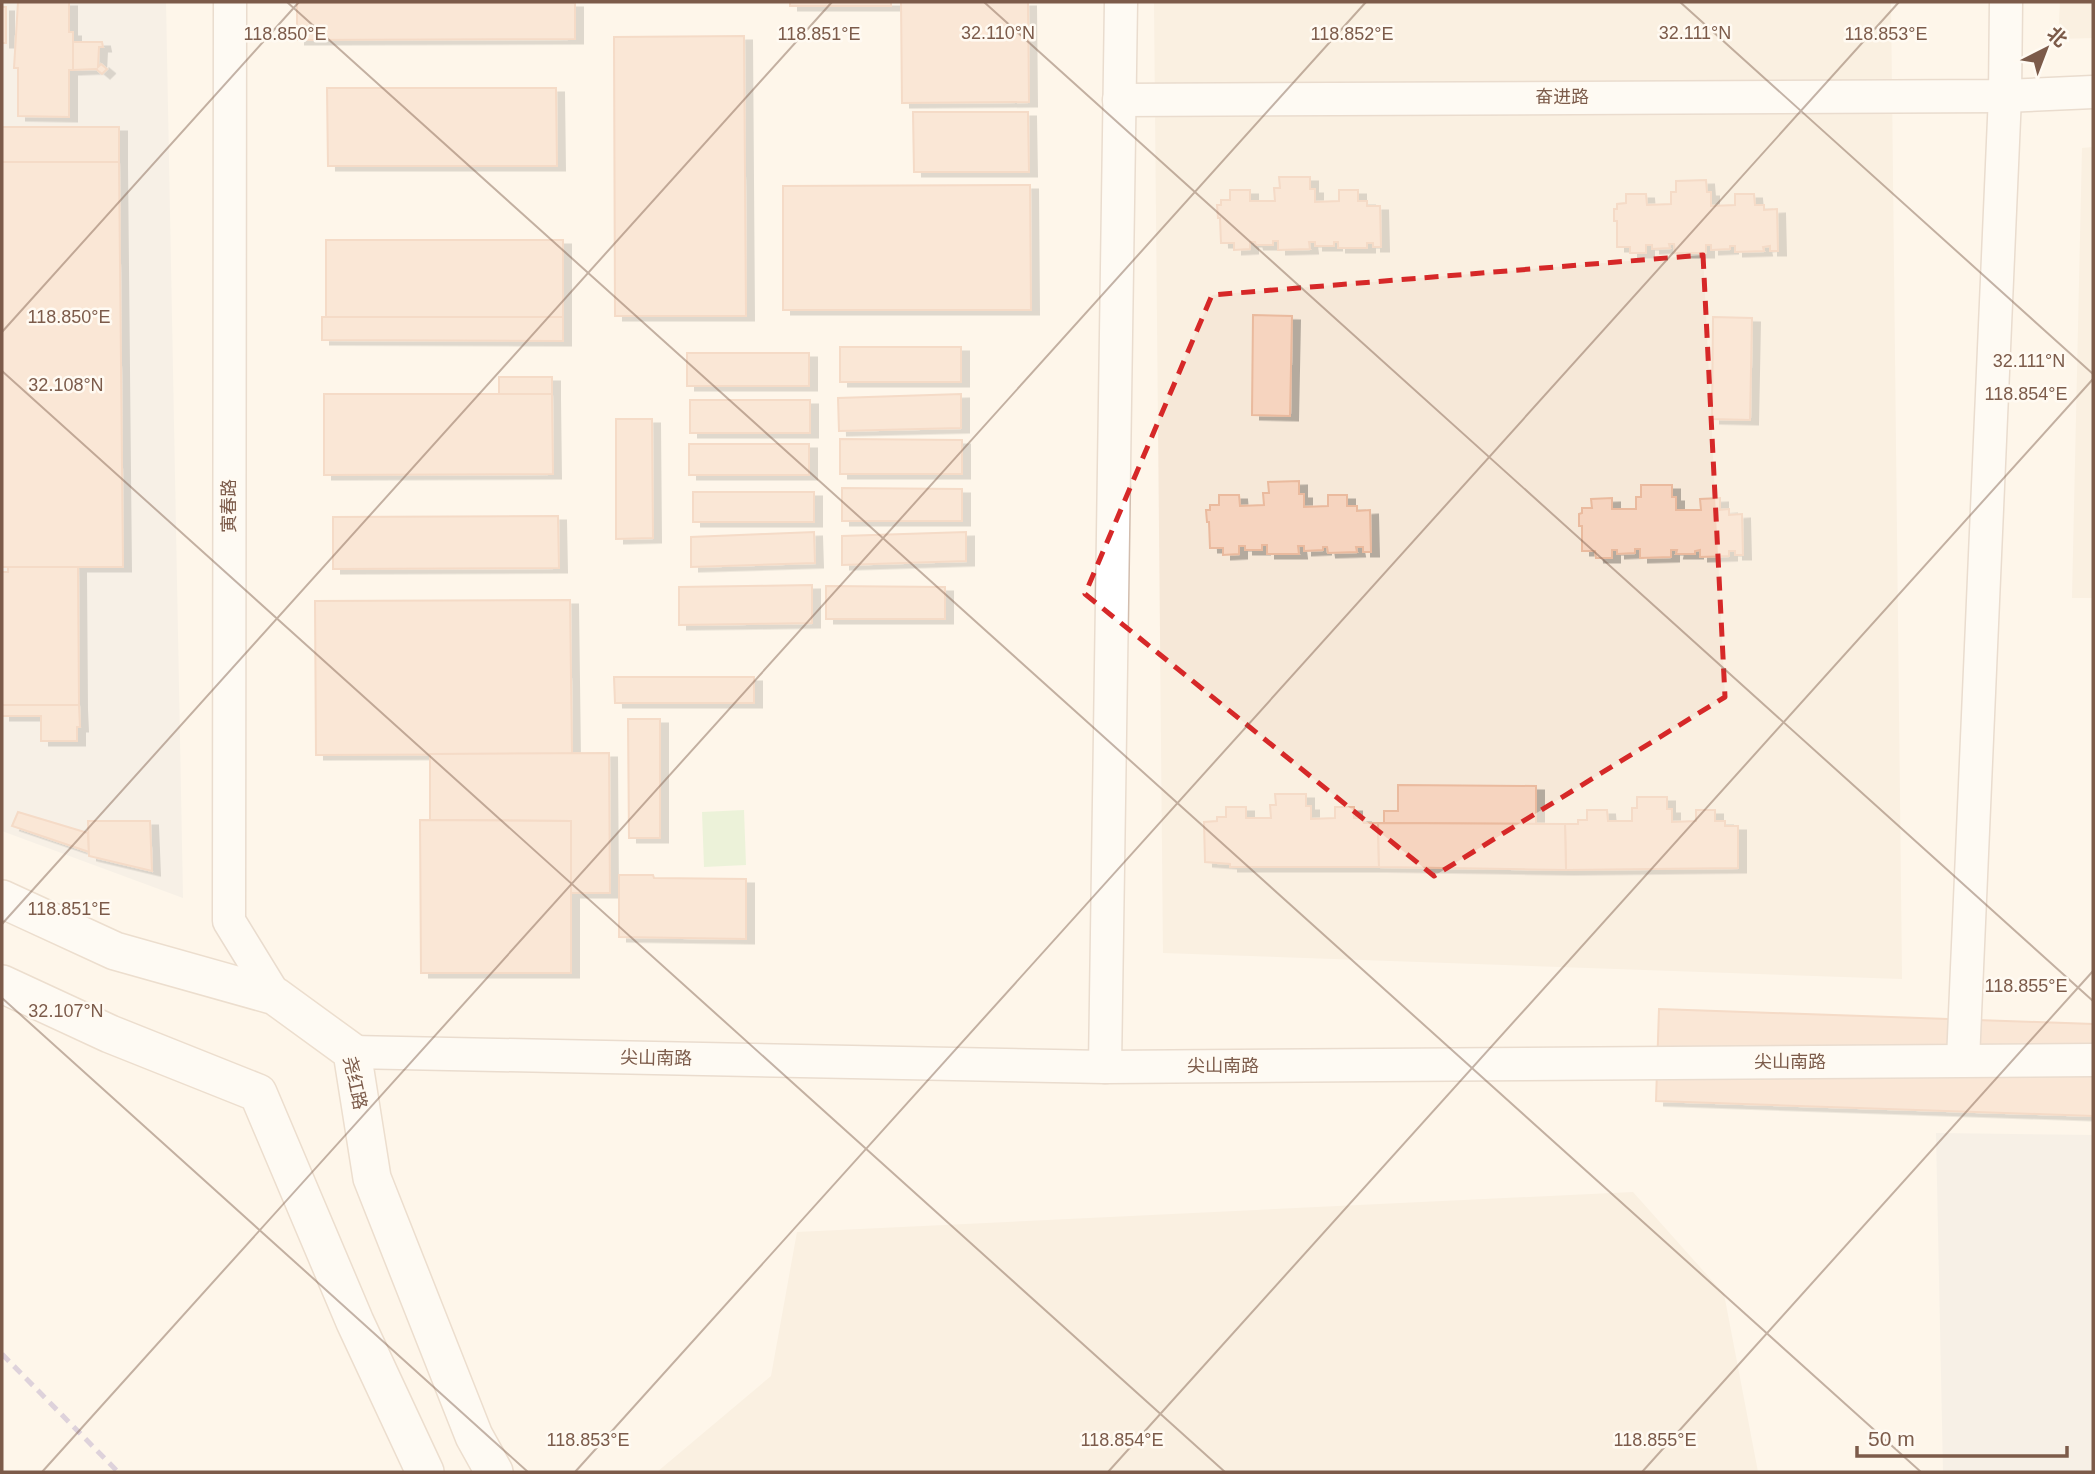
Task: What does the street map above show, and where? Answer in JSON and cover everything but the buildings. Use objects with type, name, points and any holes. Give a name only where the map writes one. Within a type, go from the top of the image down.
[{"type":"main road","name":"尧红路","points":[[2,899],[116,951],[275,996],[352,1052],[372,1178],[474,1436],[494,1472]]},
{"type":"main road","points":[[2,984],[110,1034],[258,1093],[355,1322],[425,1472]]},
{"type":"street","name":"寅春路","points":[[230,2],[229,921],[275,996]]},
{"type":"street","points":[[1105,1067],[1121,2]]},
{"type":"street","points":[[1963,1060],[2005,96],[2006,2]]},
{"type":"street","name":"奋进路","points":[[1119,100],[2005,96],[2093,92]]},
{"type":"street","name":"尖山南路","points":[[352,1052],[1105,1067],[2093,1060]]},
{"type":"highlighted area","points":[[1703,255],[1725,697],[1434,876],[1085,594],[1212,295]]},
{"type":"shaded area","points":[[2,2],[166,2],[183,898],[2,831]]},
{"type":"shaded area","points":[[1154,2],[1891,2],[1902,979],[1163,953]]},
{"type":"shaded area","points":[[2060,2],[2093,2],[2093,38],[2058,39]]},
{"type":"shaded area","points":[[2093,147],[2093,598],[2072,598],[2082,148]]},
{"type":"shaded area","points":[[1936,1133],[2093,1135],[2093,1472],[1943,1472]]},
{"type":"shaded area","points":[[1633,1192],[1724,1294],[1758,1472],[657,1472],[771,1376],[797,1232]]},
{"type":"green space","points":[[744,810],[746,865],[704,867],[702,812]]},
{"type":"railway","points":[[2,1354],[118,1472]]}]
